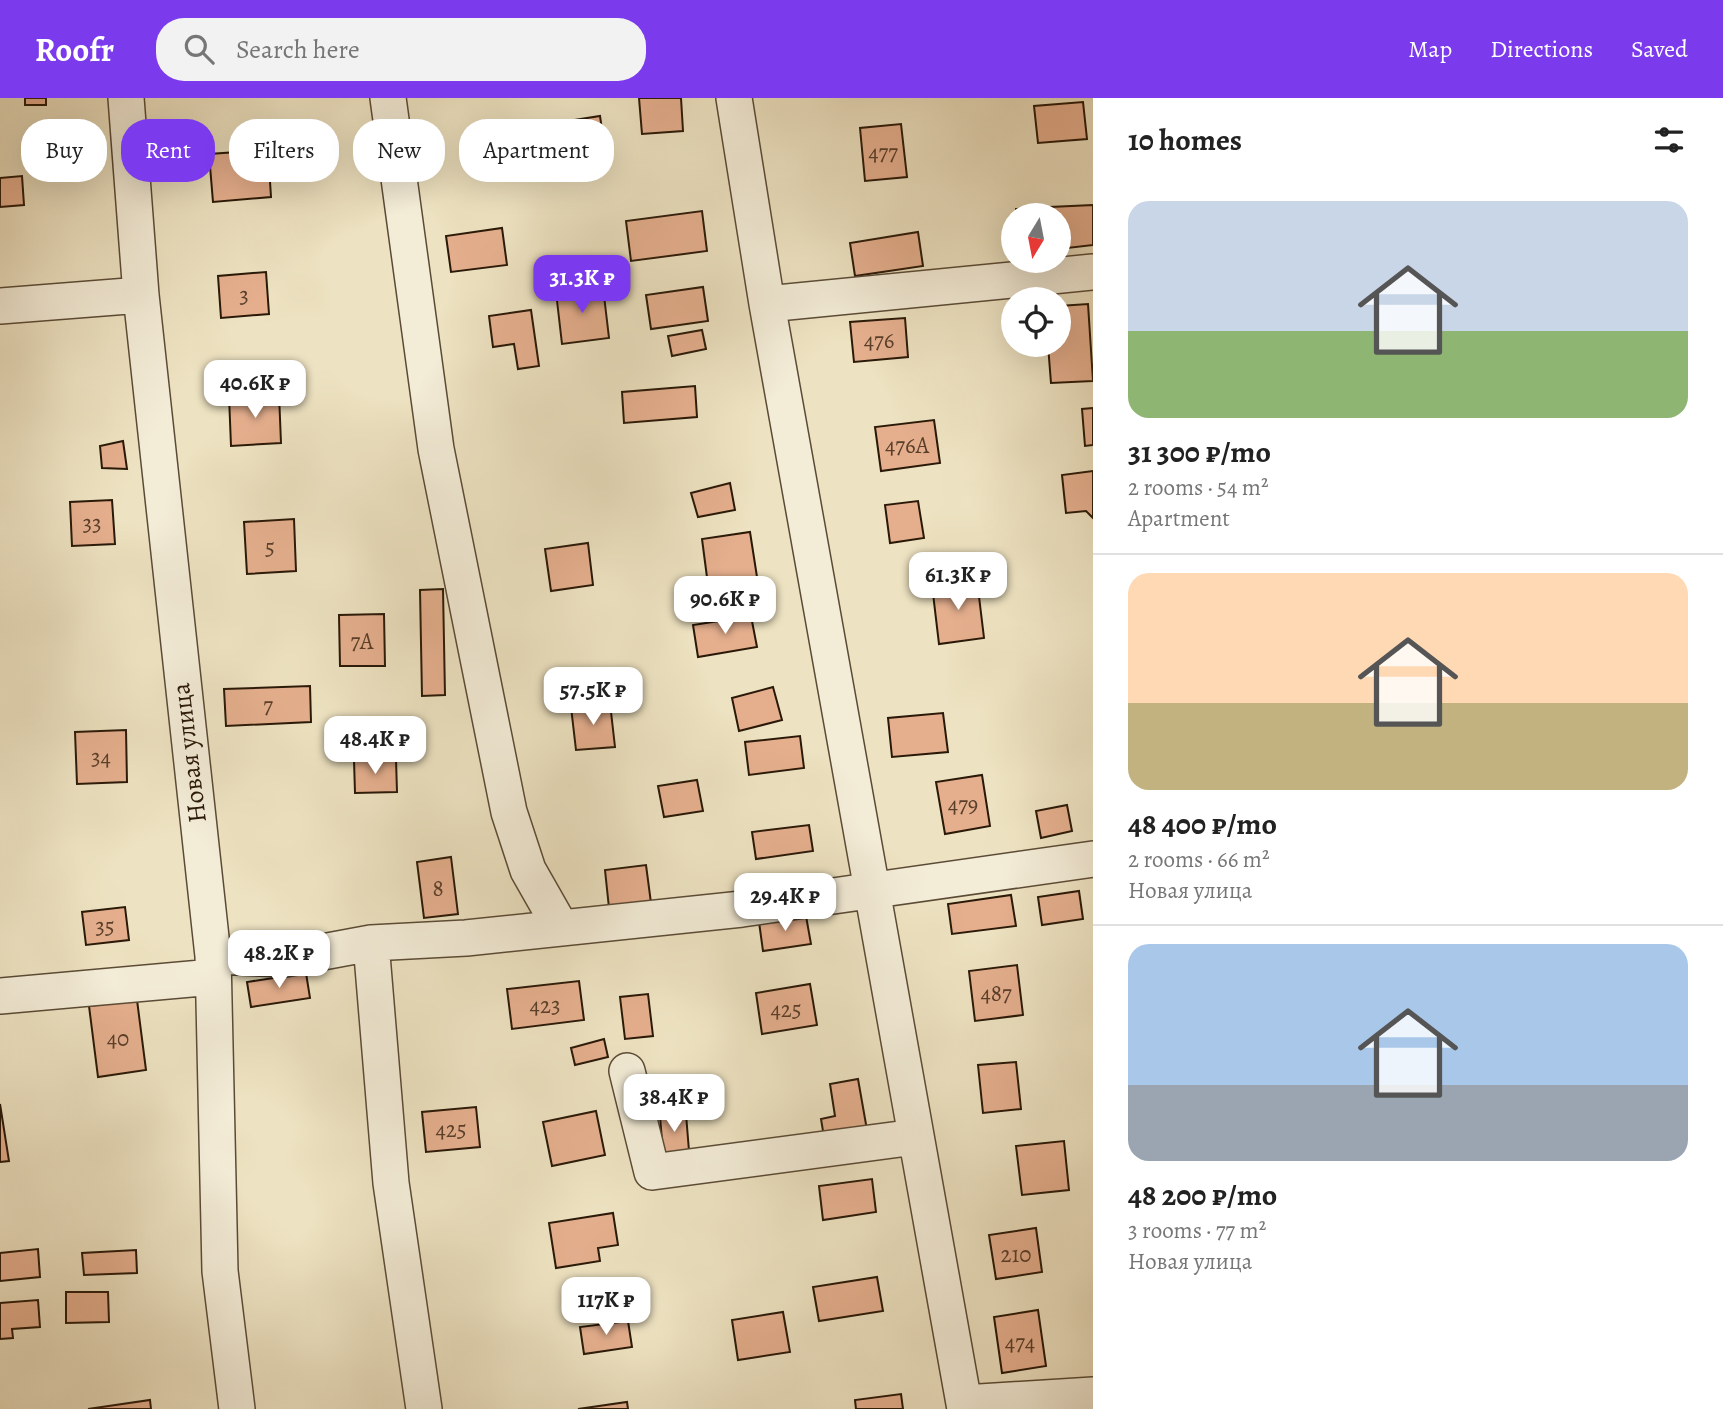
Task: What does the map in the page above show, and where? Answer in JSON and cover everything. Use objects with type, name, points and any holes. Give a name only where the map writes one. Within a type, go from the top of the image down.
[{"type":"street","name":"Новая улица","points":[[126,98],[142,295],[213,966],[220,1271],[237,1409]]},
{"type":"street","points":[[388,98],[436,449],[506,799],[528,870],[561,929]]},
{"type":"street","points":[[734,98],[767,304],[964,1406],[1093,1395]]},
{"type":"street","points":[[767,304],[1093,272]]},
{"type":"street","points":[[0,306],[142,295]]},
{"type":"street","points":[[0,996],[213,966],[285,959],[370,943],[561,929],[742,909],[1093,859]]},
{"type":"street","points":[[370,943],[391,1183],[424,1409]]},
{"type":"street","points":[[627,1070],[652,1172],[915,1137]]},
{"type":"building","points":[[25,98],[46,98],[46,105],[25,105]]},
{"type":"building","points":[[639,98],[681,98],[683,131],[642,134]]},
{"type":"building","points":[[1083,102],[1087,139],[1038,143],[1034,106]]},
{"type":"building","points":[[901,124],[907,177],[865,181],[860,128]]},
{"type":"building","points":[[229,153],[229,182],[270,182],[271,197],[213,202],[211,182],[215,182],[215,154]]},
{"type":"building","points":[[21,176],[24,205],[0,207],[0,178]]},
{"type":"building","points":[[1093,205],[1093,245],[1071,248],[1071,206]]},
{"type":"building","points":[[702,211],[707,251],[631,261],[626,221]]},
{"type":"building","points":[[502,228],[507,265],[451,272],[446,236]]},
{"type":"building","points":[[918,232],[923,266],[855,276],[850,243]]},
{"type":"building","points":[[266,272],[269,314],[221,318],[218,276]]},
{"type":"building","points":[[603,287],[609,338],[562,344],[556,292]]},
{"type":"building","points":[[703,287],[708,321],[651,329],[646,295]]},
{"type":"building","points":[[1088,304],[1093,381],[1051,383],[1049,357],[1071,357],[1071,305]]},
{"type":"building","points":[[531,310],[539,366],[518,369],[514,344],[493,347],[489,316]]},
{"type":"building","points":[[905,318],[908,357],[854,362],[850,322]]},
{"type":"building","points":[[702,330],[706,349],[672,356],[668,336]]},
{"type":"building","points":[[695,386],[697,417],[624,423],[622,392]]},
{"type":"building","points":[[279,394],[281,443],[231,446],[229,396]]},
{"type":"building","points":[[1093,408],[1093,445],[1085,446],[1082,409]]},
{"type":"building","points":[[934,420],[940,463],[881,471],[875,427]]},
{"type":"building","points":[[123,441],[127,469],[102,468],[100,446]]},
{"type":"building","points":[[1093,471],[1093,518],[1086,511],[1066,513],[1062,475]]},
{"type":"building","points":[[730,483],[735,510],[698,517],[691,493]]},
{"type":"building","points":[[112,500],[115,544],[72,546],[70,502]]},
{"type":"building","points":[[918,501],[924,538],[890,543],[885,505]]},
{"type":"building","points":[[294,519],[296,571],[247,574],[244,522]]},
{"type":"building","points":[[750,532],[757,577],[708,585],[702,539]]},
{"type":"building","points":[[588,543],[593,585],[551,591],[545,549]]},
{"type":"building","points":[[977,580],[984,638],[939,644],[932,585]]},
{"type":"building","points":[[443,589],[445,695],[422,696],[420,590]]},
{"type":"building","points":[[384,614],[385,666],[340,666],[339,615]]},
{"type":"building","points":[[751,616],[757,647],[698,657],[693,625]]},
{"type":"building","points":[[310,686],[311,722],[226,726],[224,689]]},
{"type":"building","points":[[773,687],[782,720],[739,731],[732,698]]},
{"type":"building","points":[[610,703],[615,747],[576,750],[571,707]]},
{"type":"building","points":[[943,713],[948,752],[892,757],[888,718]]},
{"type":"building","points":[[126,730],[127,782],[77,784],[75,732]]},
{"type":"building","points":[[800,736],[804,768],[749,775],[745,742]]},
{"type":"building","points":[[396,759],[397,792],[355,793],[354,760]]},
{"type":"building","points":[[982,775],[990,826],[945,834],[936,782]]},
{"type":"building","points":[[697,780],[703,811],[664,817],[658,786]]},
{"type":"building","points":[[1067,805],[1072,831],[1041,838],[1036,811]]},
{"type":"building","points":[[809,825],[813,851],[756,859],[752,832]]},
{"type":"building","points":[[451,857],[458,914],[424,918],[417,862]]},
{"type":"building","points":[[646,865],[651,903],[609,908],[605,870]]},
{"type":"building","points":[[1079,891],[1083,919],[1042,925],[1038,897]]},
{"type":"building","points":[[1011,895],[1016,926],[952,934],[948,904]]},
{"type":"building","points":[[125,907],[129,940],[86,945],[82,912]]},
{"type":"building","points":[[806,916],[811,944],[763,951],[759,922]]},
{"type":"building","points":[[1017,965],[1023,1015],[975,1021],[969,971]]},
{"type":"building","points":[[306,973],[310,998],[251,1007],[247,982]]},
{"type":"building","points":[[579,981],[584,1020],[512,1029],[507,989]]},
{"type":"building","points":[[810,984],[817,1025],[762,1034],[756,993]]},
{"type":"building","points":[[648,994],[653,1036],[625,1039],[620,997]]},
{"type":"building","points":[[137,1000],[146,1070],[98,1077],[89,1006]]},
{"type":"building","points":[[604,1039],[608,1057],[575,1065],[571,1048]]},
{"type":"building","points":[[1016,1062],[1021,1109],[983,1113],[978,1065]]},
{"type":"building","points":[[858,1079],[867,1130],[824,1137],[821,1119],[835,1116],[830,1084]]},
{"type":"building","points":[[0,1104],[9,1161],[0,1162]]},
{"type":"building","points":[[476,1107],[480,1147],[426,1152],[422,1112]]},
{"type":"building","points":[[596,1111],[605,1155],[552,1166],[543,1122]]},
{"type":"building","points":[[686,1114],[689,1151],[663,1153],[660,1116]]},
{"type":"building","points":[[1064,1141],[1069,1190],[1022,1195],[1016,1146]]},
{"type":"building","points":[[872,1179],[876,1212],[823,1220],[819,1186]]},
{"type":"building","points":[[613,1213],[618,1245],[598,1248],[600,1261],[556,1268],[549,1223]]},
{"type":"building","points":[[1036,1228],[1042,1272],[996,1279],[989,1235]]},
{"type":"building","points":[[38,1249],[40,1277],[0,1281],[0,1253]]},
{"type":"building","points":[[136,1250],[137,1273],[84,1275],[82,1253]]},
{"type":"building","points":[[877,1277],[883,1311],[819,1321],[813,1287]]},
{"type":"building","points":[[66,1292],[108,1292],[109,1322],[66,1323]]},
{"type":"building","points":[[38,1300],[40,1327],[12,1329],[13,1338],[0,1339],[0,1303]]},
{"type":"building","points":[[1038,1310],[1046,1366],[1002,1373],[994,1317]]},
{"type":"building","points":[[783,1312],[790,1352],[738,1360],[732,1320]]},
{"type":"building","points":[[628,1321],[632,1347],[584,1354],[580,1327]]},
{"type":"building","points":[[901,1394],[903,1409],[856,1409],[855,1400]]},
{"type":"building","points":[[150,1400],[151,1409],[88,1409]]},
{"type":"building","points":[[627,1402],[628,1409],[578,1409]]}]
